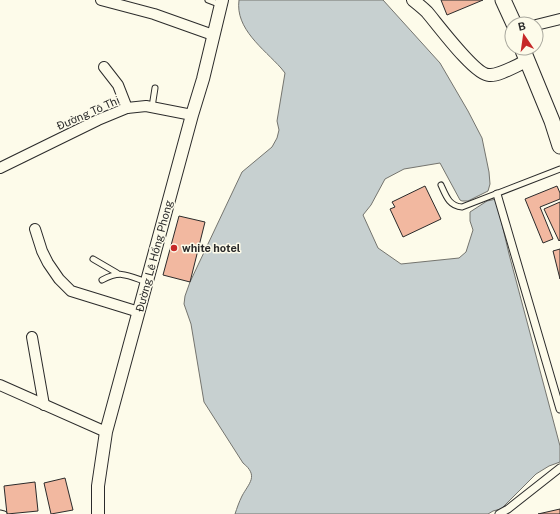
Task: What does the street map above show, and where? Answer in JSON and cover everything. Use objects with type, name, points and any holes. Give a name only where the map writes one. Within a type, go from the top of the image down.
[{"type":"main road","points":[[503,0],[510,16]]},
{"type":"main road","points":[[526,56],[556,120],[560,146]]},
{"type":"street","points":[[101,0],[154,14],[213,35]]},
{"type":"street","points":[[413,0],[426,11],[466,58],[482,73],[489,76],[496,75],[522,56]]},
{"type":"street","name":"Đường Lê Hồng Phong","points":[[98,514],[98,486],[106,432],[192,115],[204,79],[221,3]]},
{"type":"street","points":[[544,23],[560,19]]},
{"type":"street","points":[[104,67],[118,85],[127,108]]},
{"type":"street","name":"Đường Tô Thị","points":[[0,168],[98,120],[127,108],[146,106],[192,115]]},
{"type":"street","points":[[497,194],[560,409]]},
{"type":"street","points":[[35,229],[42,251],[48,263],[59,279],[71,291],[138,312]]},
{"type":"street","points":[[32,337],[44,404]]},
{"type":"street","points":[[0,385],[106,432]]},
{"type":"street","points":[[499,514],[508,509],[560,468]]},
{"type":"lane","points":[[208,0],[221,3]]},
{"type":"lane","points":[[152,107],[155,88]]},
{"type":"lane","points":[[441,185],[448,199],[455,207],[462,208],[560,169]]},
{"type":"lane","points":[[93,259],[118,273],[147,282]]},
{"type":"lane","points":[[102,280],[118,273]]},
{"type":"lane","points":[[0,513],[4,514]]},
{"type":"shaded area","points":[[239,0],[383,0],[440,63],[482,138],[489,172],[490,184],[488,191],[468,201],[462,201],[460,200],[440,163],[404,169],[385,179],[371,205],[363,215],[378,248],[401,264],[459,258],[466,252],[473,230],[470,221],[470,212],[487,201],[496,199],[509,254],[560,446],[560,462],[549,466],[536,474],[501,509],[488,514],[235,514],[252,476],[251,472],[243,463],[204,402],[191,324],[184,304],[190,282],[242,172],[272,147],[279,130],[277,121],[285,73],[259,46],[246,29],[241,20]]},
{"type":"building","points":[[441,0],[483,0],[447,15]]},
{"type":"building","points":[[425,186],[441,219],[403,237],[390,209],[395,207],[392,202]]},
{"type":"building","points":[[557,186],[560,193],[560,199],[540,207],[553,239],[543,243],[525,199]]},
{"type":"building","points":[[560,202],[560,240],[559,241],[544,209]]},
{"type":"building","points":[[179,216],[205,222],[190,282],[163,275]]},
{"type":"building","points":[[560,249],[560,279],[553,251]]},
{"type":"building","points":[[65,478],[73,510],[51,514],[44,483]]},
{"type":"building","points":[[35,482],[38,511],[7,514],[4,486]]},
{"type":"building","points":[[560,509],[560,514],[538,514]]},
{"type":"place","name":"white hotel","points":[[174,248]]}]
